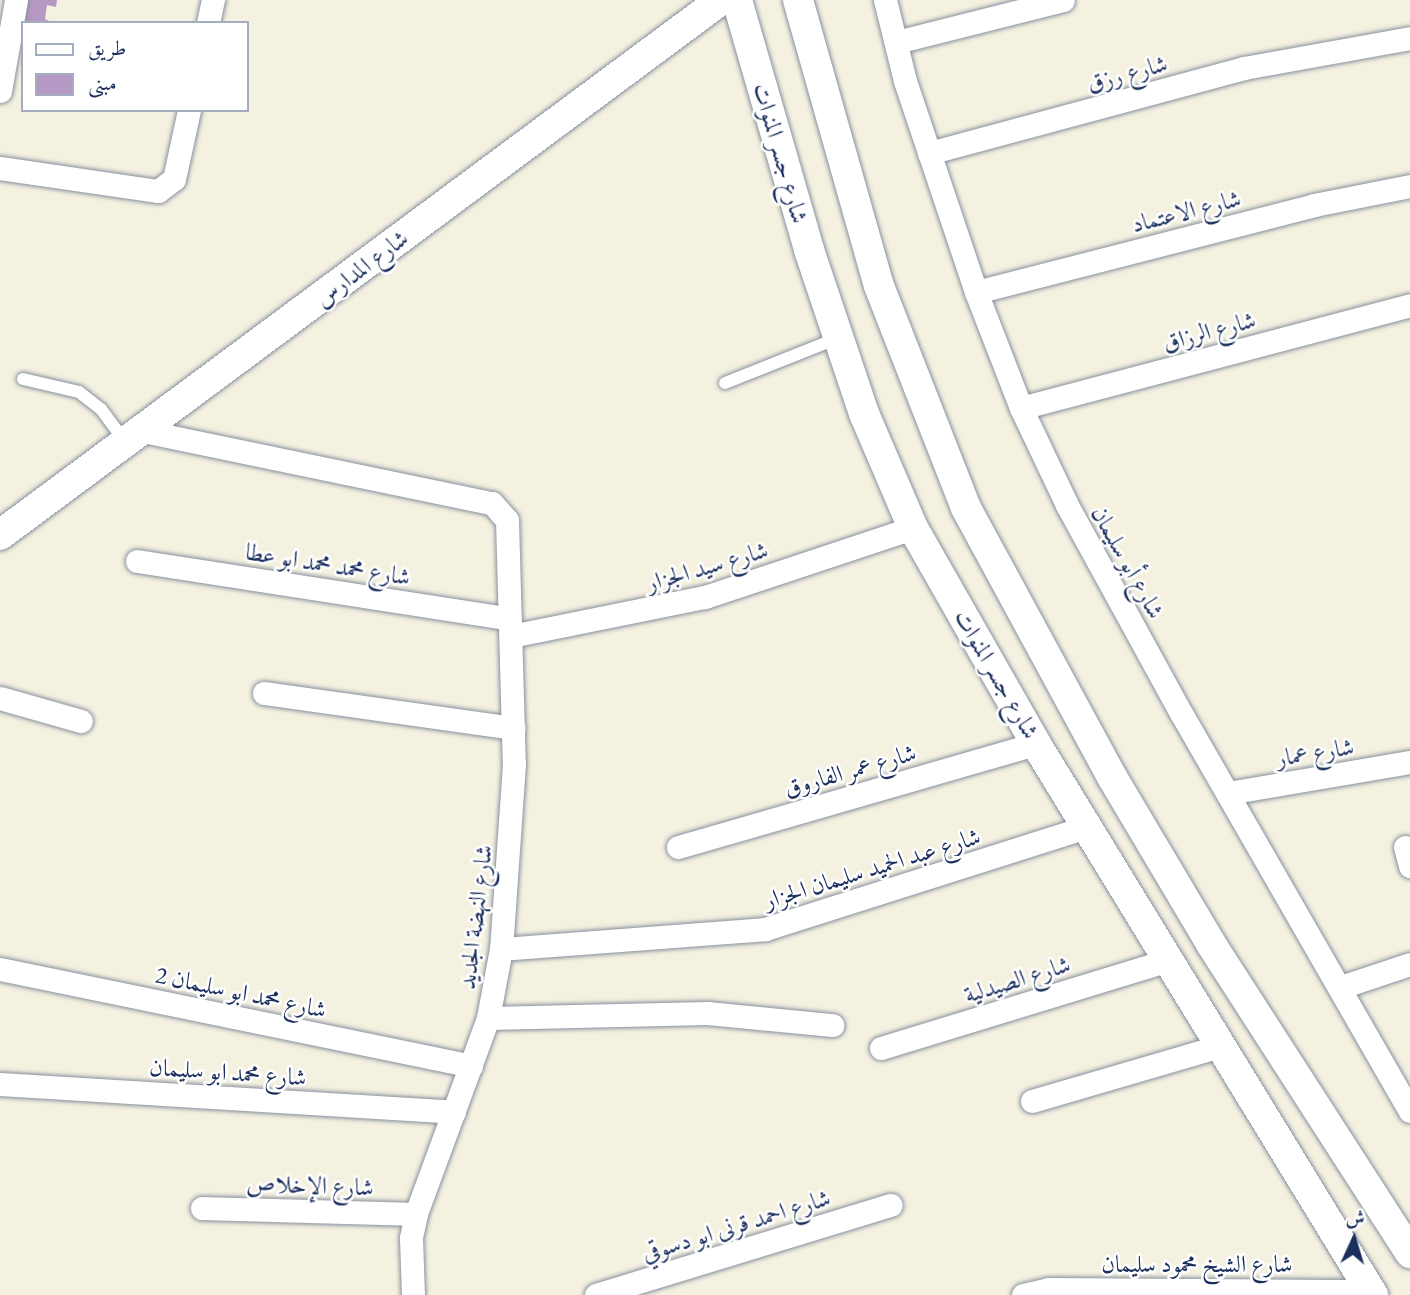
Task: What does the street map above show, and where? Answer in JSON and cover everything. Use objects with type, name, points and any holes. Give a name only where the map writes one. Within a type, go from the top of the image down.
[{"type":"street","points":[[208,21],[213,0]]},
{"type":"street","name":"شارع المدارس","points":[[0,535],[721,0]]},
{"type":"street","name":"شارع جسر المنوات","points":[[737,0],[838,338],[865,416],[913,528],[1037,744],[1372,1293]]},
{"type":"street","name":"شارع جسر المنوات","points":[[799,0],[879,286],[966,508],[1147,837],[1410,1253]]},
{"type":"street","name":"شارع أبو سليمان","points":[[885,0],[929,153],[975,292],[1021,408],[1067,505],[1410,1111]]},
{"type":"street","points":[[896,42],[1063,0]]},
{"type":"street","points":[[9,14],[9,82]]},
{"type":"street","name":"شارع رزق","points":[[929,153],[1244,68],[1410,38]]},
{"type":"street","points":[[0,168],[158,191],[174,179],[189,112]]},
{"type":"street","name":"شارع الاعتماد","points":[[975,292],[1314,205],[1410,186]]},
{"type":"street","name":"شارع الرزاق","points":[[1021,408],[1410,305]]},
{"type":"street","name":"شارع النهضة الجديد","points":[[135,437],[492,503],[507,520],[514,728],[501,949],[488,1018],[416,1214],[411,1238],[413,1295]]},
{"type":"street","name":"شارع سيد الجزار","points":[[511,627],[705,597],[913,528]]},
{"type":"street","name":"شارع محمد محمد ابو عطا","points":[[137,561],[511,627]]},
{"type":"street","points":[[264,693],[514,728]]},
{"type":"street","points":[[0,698],[81,721]]},
{"type":"street","name":"شارع عمر الفاروق","points":[[678,848],[1037,744]]},
{"type":"street","name":"شارع عمار","points":[[1228,793],[1410,762]]},
{"type":"street","name":"شارع عبد الحميد سليمان الجزار","points":[[501,949],[765,929],[1087,827]]},
{"type":"street","name":"شارع الصيدلية","points":[[881,1048],[1168,960]]},
{"type":"street","points":[[1341,987],[1410,964]]},
{"type":"street","name":"شارع محمد ابو سليمان 2","points":[[0,969],[471,1066]]},
{"type":"street","points":[[488,1018],[707,1013],[832,1026]]},
{"type":"street","points":[[1032,1101],[1220,1046]]},
{"type":"street","name":"شارع محمد ابو سليمان","points":[[0,1084],[454,1112]]},
{"type":"street","name":"شارع احمد قرنى ابو دسوقي","points":[[596,1295],[891,1205]]},
{"type":"street","name":"شارع الإخلاص","points":[[202,1208],[416,1214]]},
{"type":"street","name":"شارع الشيخ محمود سليمان","points":[[1023,1295],[1048,1289],[1372,1293]]},
{"type":"lane","points":[[725,383],[838,338]]},
{"type":"lane","points":[[23,379],[79,392],[135,437]]},
{"type":"building","points":[[19,0],[57,0],[56,7],[47,5],[45,19],[49,21],[21,21],[21,28],[15,27]]}]
